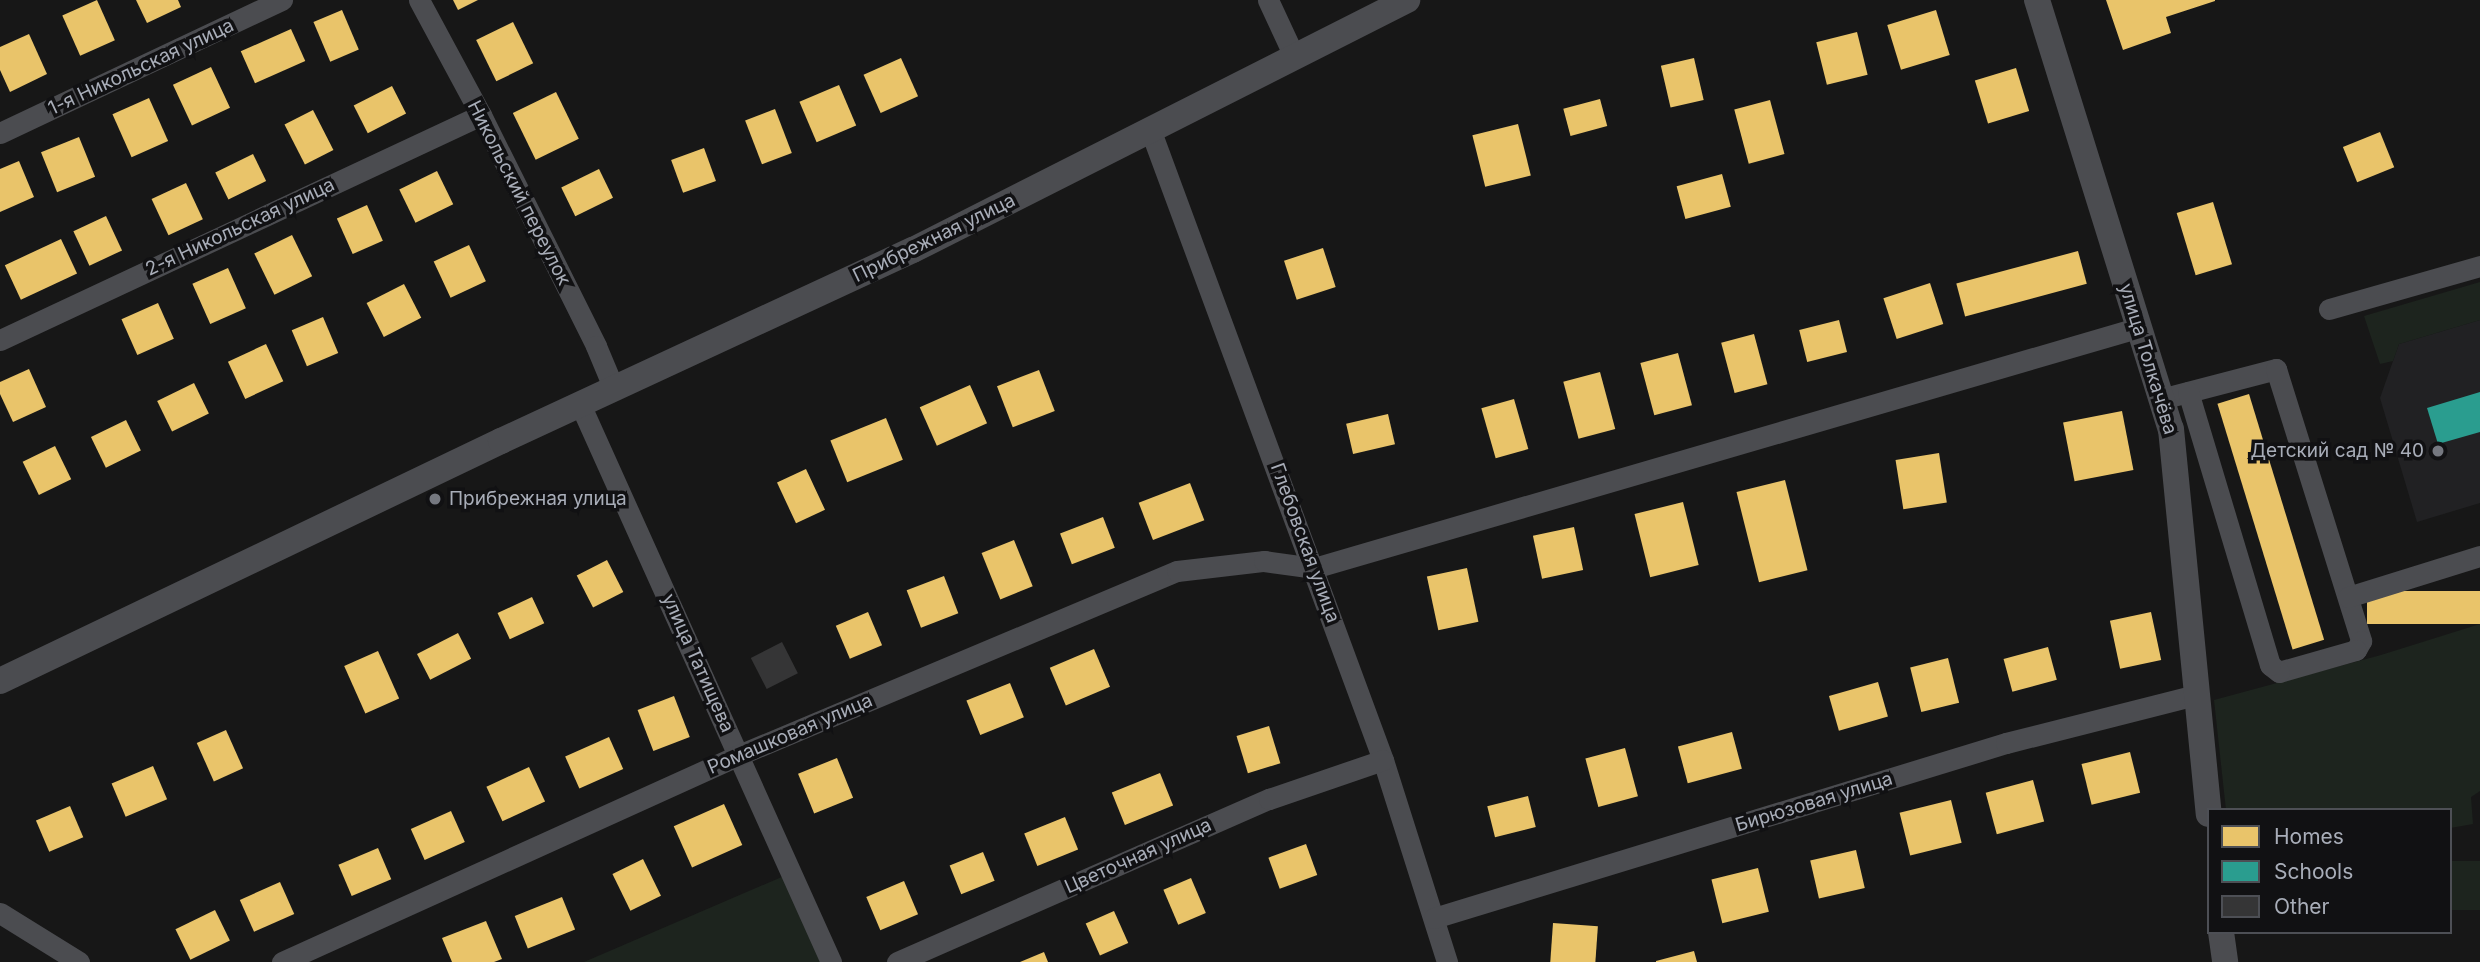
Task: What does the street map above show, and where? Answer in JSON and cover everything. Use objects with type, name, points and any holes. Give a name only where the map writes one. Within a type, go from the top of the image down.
[{"type":"street","name":"1-я Никольская улица","points":[[0,133],[282,0]]},
{"type":"street","name":"Никольский переулок","points":[[419,0],[481,115],[596,346],[614,388]]},
{"type":"street","points":[[1268,0],[1294,56]]},
{"type":"street","name":"Прибрежная улица","points":[[0,681],[580,404],[913,250],[1407,0]]},
{"type":"street","name":"улица Толкачёва","points":[[2037,0],[2171,429],[2181,507],[2208,808]]},
{"type":"street","name":"2-я Никольская улица","points":[[0,340],[481,115]]},
{"type":"street","name":"Глебовская улица","points":[[1150,129],[1383,760],[1447,962]]},
{"type":"street","points":[[2329,309],[2480,266]]},
{"type":"street","points":[[1314,568],[2140,327]]},
{"type":"street","points":[[2161,399],[2276,369],[2348,597],[2361,640],[2360,646],[2279,672],[2270,665],[2188,392]]},
{"type":"street","name":"улица Татищева","points":[[580,404],[831,962]]},
{"type":"street","points":[[2348,597],[2480,556]]},
{"type":"street","name":"Ромашковая улица","points":[[282,962],[739,754],[1177,571],[1264,561],[1314,568]]},
{"type":"street","name":"Бирюзовая улица","points":[[1434,918],[2006,743],[2196,695]]},
{"type":"street","name":"Цветочная улица","points":[[897,962],[1269,799],[1383,760]]},
{"type":"street","points":[[0,913],[79,962]]},
{"type":"street","points":[[2221,934],[2225,962]]},
{"type":"shaded area","points":[[2480,282],[2480,320],[2399,344],[2393,361],[2380,364],[2364,316]]},
{"type":"shaded area","name":"Детский сад № 40","points":[[2480,320],[2480,503],[2417,522],[2380,398],[2399,344]]},
{"type":"shaded area","points":[[2480,624],[2480,791],[2471,797],[2473,824],[2452,828],[2452,808],[2226,808],[2214,700],[2381,655]]},
{"type":"shaded area","points":[[2452,861],[2480,861],[2480,910],[2452,910]]},
{"type":"shaded area","points":[[784,876],[822,962],[584,962]]},
{"type":"building: Homes","points":[[97,0],[115,40],[80,56],[62,15]]},
{"type":"building: Homes","points":[[136,0],[178,0],[181,7],[147,23]]},
{"type":"building: Homes","points":[[453,0],[478,0],[458,10]]},
{"type":"building: Homes","points":[[2106,0],[2215,1],[2166,17],[2171,33],[2123,50]]},
{"type":"building: Homes","points":[[342,10],[359,50],[330,62],[313,22]]},
{"type":"building: Homes","points":[[1936,10],[1950,55],[1901,70],[1887,25]]},
{"type":"building: Homes","points":[[513,22],[533,63],[496,81],[476,40]]},
{"type":"building: Homes","points":[[291,29],[305,61],[255,83],[241,51]]},
{"type":"building: Homes","points":[[1857,32],[1868,75],[1827,85],[1816,42]]},
{"type":"building: Homes","points":[[29,34],[47,74],[10,92],[0,70],[0,47]]},
{"type":"building: Homes","points":[[901,58],[918,96],[881,113],[864,75]]},
{"type":"building: Homes","points":[[1694,58],[1704,100],[1671,108],[1661,66]]},
{"type":"building: Homes","points":[[211,67],[230,108],[192,126],[173,85]]},
{"type":"building: Homes","points":[[2016,68],[2029,111],[1988,124],[1975,81]]},
{"type":"building: Homes","points":[[839,85],[856,126],[817,142],[799,102]]},
{"type":"building: Homes","points":[[392,86],[406,114],[368,133],[354,106]]},
{"type":"building: Homes","points":[[556,92],[579,139],[536,160],[513,113]]},
{"type":"building: Homes","points":[[149,98],[168,141],[132,157],[112,114]]},
{"type":"building: Homes","points":[[1600,99],[1607,126],[1571,136],[1563,109]]},
{"type":"building: Homes","points":[[1770,100],[1784,154],[1749,164],[1734,110]]},
{"type":"building: Homes","points":[[775,109],[792,153],[762,164],[745,120]]},
{"type":"building: Homes","points":[[313,110],[333,150],[305,165],[284,125]]},
{"type":"building: Homes","points":[[1518,124],[1531,175],[1485,187],[1472,135]]},
{"type":"building: Homes","points":[[2380,132],[2394,167],[2357,182],[2343,147]]},
{"type":"building: Homes","points":[[79,137],[95,177],[57,192],[41,152]]},
{"type":"building: Homes","points":[[704,148],[716,181],[683,193],[671,160]]},
{"type":"building: Homes","points":[[253,154],[266,181],[228,199],[215,172]]},
{"type":"building: Homes","points":[[19,161],[34,197],[0,212],[0,169]]},
{"type":"building: Homes","points":[[599,169],[613,198],[575,216],[561,187]]},
{"type":"building: Homes","points":[[437,171],[453,204],[415,223],[399,189]]},
{"type":"building: Homes","points":[[1722,174],[1731,207],[1685,219],[1677,186]]},
{"type":"building: Homes","points":[[186,183],[203,219],[168,235],[152,199]]},
{"type":"building: Homes","points":[[2213,202],[2232,264],[2196,275],[2177,213]]},
{"type":"building: Homes","points":[[367,205],[383,241],[353,254],[337,218]]},
{"type":"building: Homes","points":[[106,216],[122,250],[89,266],[73,231]]},
{"type":"building: Homes","points":[[292,235],[312,276],[274,295],[254,253]]},
{"type":"building: Homes","points":[[61,239],[77,273],[21,300],[5,265]]},
{"type":"building: Homes","points":[[469,245],[486,281],[451,298],[434,261]]},
{"type":"building: Homes","points":[[1323,248],[1336,287],[1297,300],[1284,261]]},
{"type":"building: Homes","points":[[2078,251],[2087,284],[1965,316],[1956,284]]},
{"type":"building: Homes","points":[[228,268],[246,308],[210,324],[192,284]]},
{"type":"building: Homes","points":[[1930,283],[1943,324],[1897,339],[1883,298]]},
{"type":"building: Homes","points":[[404,284],[421,318],[384,337],[367,303]]},
{"type":"building: Homes","points":[[158,303],[174,339],[137,355],[121,319]]},
{"type":"building: Homes","points":[[323,317],[338,353],[307,366],[292,330]]},
{"type":"building: Homes","points":[[1839,320],[1847,352],[1807,362],[1799,330]]},
{"type":"building: Homes","points":[[1754,334],[1767,384],[1735,393],[1721,343]]},
{"type":"building: Homes","points":[[266,344],[283,381],[245,399],[228,362]]},
{"type":"building: Homes","points":[[1678,353],[1692,405],[1654,415],[1640,363]]},
{"type":"building: Homes","points":[[29,369],[46,407],[13,422],[0,394],[0,382]]},
{"type":"building: Homes","points":[[1039,370],[1055,411],[1013,427],[997,386]]},
{"type":"building: Homes","points":[[1600,372],[1615,429],[1579,439],[1563,382]]},
{"type":"building: Homes","points":[[194,383],[209,414],[172,432],[157,401]]},
{"type":"building: Homes","points":[[970,385],[987,423],[937,446],[920,407]]},
{"type":"building: Homes","points":[[2249,394],[2324,640],[2293,649],[2217,404]]},
{"type":"building: Homes","points":[[1514,399],[1528,449],[1496,458],[1481,408]]},
{"type":"building: Homes","points":[[2122,411],[2133,470],[2075,481],[2063,422]]},
{"type":"building: Homes","points":[[1388,414],[1395,444],[1353,454],[1346,424]]},
{"type":"building: Homes","points":[[886,418],[903,460],[847,482],[830,440]]},
{"type":"building: Homes","points":[[126,420],[141,451],[106,468],[91,437]]},
{"type":"building: Homes","points":[[55,446],[71,479],[39,495],[23,462]]},
{"type":"building: Homes","points":[[1939,453],[1947,502],[1903,509],[1896,460]]},
{"type":"building: Homes","points":[[806,469],[825,510],[796,523],[777,483]]},
{"type":"building: Homes","points":[[1785,480],[1807,570],[1759,582],[1736,492]]},
{"type":"building: Homes","points":[[1190,483],[1204,520],[1153,540],[1139,503]]},
{"type":"building: Homes","points":[[1683,502],[1699,565],[1650,577],[1634,514]]},
{"type":"building: Homes","points":[[1103,517],[1115,548],[1072,564],[1060,533]]},
{"type":"building: Homes","points":[[1574,527],[1583,570],[1542,579],[1533,536]]},
{"type":"building: Homes","points":[[1014,540],[1033,586],[1000,599],[982,553]]},
{"type":"building: Homes","points":[[607,560],[623,592],[593,608],[577,575]]},
{"type":"building: Homes","points":[[1467,568],[1478,622],[1438,630],[1427,577]]},
{"type":"building: Homes","points":[[944,576],[958,613],[921,628],[907,590]]},
{"type":"building: Homes","points":[[2367,591],[2480,591],[2480,624],[2367,624]]},
{"type":"building: Homes","points":[[532,597],[544,623],[510,639],[498,613]]},
{"type":"building: Homes","points":[[868,612],[882,645],[850,659],[836,626]]},
{"type":"building: Homes","points":[[2151,612],[2161,660],[2120,669],[2110,621]]},
{"type":"building: Homes","points":[[458,633],[471,659],[430,680],[417,654]]},
{"type":"building: Homes","points":[[2048,647],[2057,680],[2012,692],[2004,659]]},
{"type":"building: Homes","points":[[1094,649],[1110,687],[1066,705],[1050,668]]},
{"type":"building: Homes","points":[[378,651],[399,699],[365,714],[344,666]]},
{"type":"building: Homes","points":[[1948,658],[1959,703],[1921,712],[1910,667]]},
{"type":"building: Homes","points":[[1878,682],[1888,717],[1839,731],[1829,696]]},
{"type":"building: Homes","points":[[1010,683],[1024,717],[980,735],[966,701]]},
{"type":"building: Homes","points":[[674,696],[690,737],[653,751],[638,710]]},
{"type":"building: Homes","points":[[1269,726],[1280,763],[1248,773],[1236,736]]},
{"type":"building: Homes","points":[[226,730],[243,768],[214,781],[197,743]]},
{"type":"building: Homes","points":[[1732,732],[1742,769],[1688,783],[1678,746]]},
{"type":"building: Homes","points":[[609,737],[623,769],[579,788],[565,757]]},
{"type":"building: Homes","points":[[1625,748],[1638,796],[1598,807],[1585,759]]},
{"type":"building: Homes","points":[[2130,752],[2140,793],[2092,805],[2081,764]]},
{"type":"building: Homes","points":[[837,758],[853,798],[814,814],[798,774]]},
{"type":"building: Homes","points":[[153,766],[167,799],[126,817],[112,784]]},
{"type":"building: Homes","points":[[529,767],[545,801],[502,821],[486,787]]},
{"type":"building: Homes","points":[[1160,773],[1173,805],[1125,825],[1112,792]]},
{"type":"building: Homes","points":[[2033,780],[2044,822],[1997,834],[1986,793]]},
{"type":"building: Homes","points":[[1528,796],[1536,827],[1495,837],[1487,806]]},
{"type":"building: Homes","points":[[1951,800],[1962,843],[1910,856],[1900,813]]},
{"type":"building: Homes","points":[[724,804],[742,845],[692,867],[674,826]]},
{"type":"building: Homes","points":[[70,806],[83,837],[49,852],[36,820]]},
{"type":"building: Homes","points":[[451,811],[465,842],[425,860],[411,829]]},
{"type":"building: Homes","points":[[1065,817],[1078,849],[1037,866],[1024,833]]},
{"type":"building: Homes","points":[[1306,844],[1317,875],[1280,889],[1268,858]]},
{"type":"building: Homes","points":[[378,848],[391,879],[352,896],[338,865]]},
{"type":"building: Homes","points":[[1856,850],[1865,888],[1819,899],[1810,861]]},
{"type":"building: Homes","points":[[983,852],[995,881],[961,894],[950,865]]},
{"type":"building: Homes","points":[[643,859],[661,896],[630,911],[612,874]]},
{"type":"building: Homes","points":[[1758,868],[1769,912],[1722,923],[1711,880]]},
{"type":"building: Homes","points":[[1191,878],[1206,913],[1178,925],[1163,890]]},
{"type":"building: Homes","points":[[904,881],[918,914],[880,930],[866,897]]},
{"type":"building: Homes","points":[[280,882],[294,914],[254,932],[240,900]]},
{"type":"building: Homes","points":[[562,897],[575,929],[528,949],[515,916]]},
{"type":"building: Homes","points":[[215,910],[230,941],[190,960],[175,929]]},
{"type":"building: Homes","points":[[1114,911],[1128,943],[1100,956],[1086,924]]},
{"type":"building: Homes","points":[[486,921],[502,959],[494,962],[452,962],[442,938]]},
{"type":"building: Homes","points":[[1553,923],[1598,926],[1595,962],[1550,962]]},
{"type":"building: Homes","points":[[1694,951],[1697,962],[1656,962],[1656,961]]},
{"type":"building: Homes","points":[[1044,952],[1048,962],[1020,962]]},
{"type":"building: Schools","points":[[2480,392],[2480,432],[2438,444],[2427,408]]},
{"type":"building: Other","points":[[782,642],[798,673],[767,689],[751,658]]},
{"type":"place","name":"Детский сад № 40","points":[[2438,451]]},
{"type":"place","name":"Прибрежная улица","points":[[435,499]]}]
